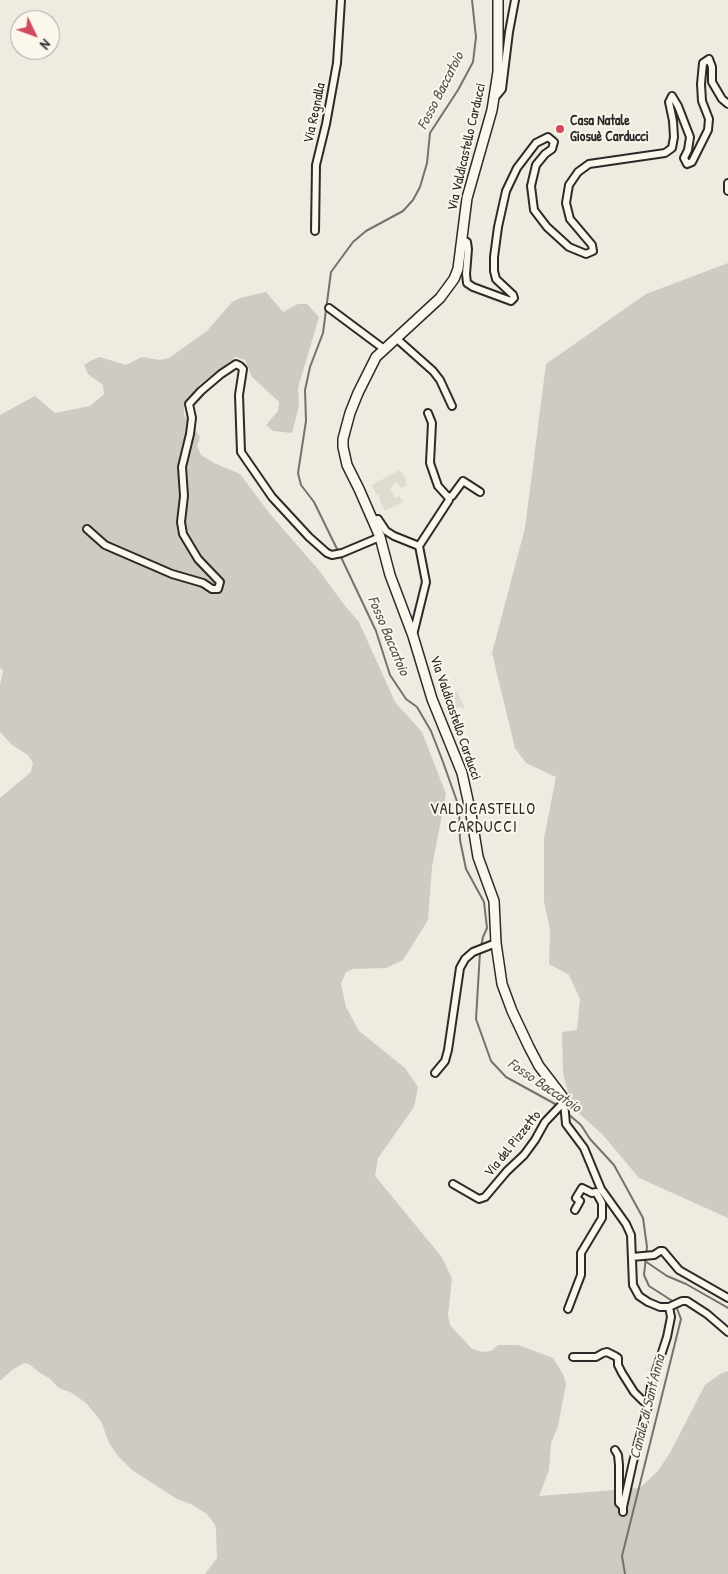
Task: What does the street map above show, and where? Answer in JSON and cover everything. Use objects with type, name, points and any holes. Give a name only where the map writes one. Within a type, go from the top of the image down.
[{"type":"street","name":"Via Regnalla","points":[[315,231],[316,165],[326,124],[337,63],[340,0]]},
{"type":"street","name":"Via Valdicastello Carducci","points":[[498,0],[498,72],[482,148],[467,198],[458,268],[448,289],[423,316],[376,357],[350,413],[343,439],[343,447],[347,465],[380,537],[390,575],[413,636],[432,699],[462,773],[478,857],[494,901],[496,943],[502,984],[512,1011],[539,1066],[562,1096],[566,1124],[584,1148],[599,1192],[626,1224],[631,1235],[634,1257],[633,1285],[639,1296],[648,1302],[660,1307],[670,1307]]},
{"type":"street","points":[[494,96],[502,90],[515,0]]},
{"type":"street","name":"Via Valdicastello Carducci","points":[[461,239],[467,242],[468,249],[467,283],[511,301],[514,295],[496,279],[494,271],[498,227],[506,191],[517,168],[536,143],[548,137],[554,142],[552,149],[544,154],[536,164],[530,186],[534,210],[547,227],[569,247],[586,254],[593,251],[592,245],[570,219],[566,203],[569,185],[578,172],[589,164],[665,153],[672,148],[674,137],[673,121],[669,102],[672,96],[690,137],[688,150],[684,158],[687,164],[692,162],[708,130],[709,119],[702,101],[700,84],[703,63],[708,59],[712,67],[712,82],[722,99],[728,104]]},
{"type":"street","points":[[728,183],[728,191]]},
{"type":"street","points":[[329,308],[384,349]]},
{"type":"street","points":[[397,339],[440,380],[452,406]]},
{"type":"street","points":[[87,529],[105,544],[172,574],[203,583],[212,589],[218,588],[220,582],[198,559],[183,534],[181,522],[184,496],[182,467],[192,418],[189,404],[201,391],[236,364],[243,370],[239,395],[241,452],[272,497],[292,520],[332,555],[339,554],[380,537]]},
{"type":"street","points":[[413,636],[426,582],[419,546],[448,503],[448,497],[438,486],[430,463],[432,423],[428,413]]},
{"type":"street","points":[[448,497],[453,494],[463,481],[480,492]]},
{"type":"street","points":[[372,520],[378,519],[383,527],[394,536],[419,546]]},
{"type":"street","points":[[435,1073],[445,1061],[448,1050],[460,968],[464,959],[473,952],[496,943]]},
{"type":"street","name":"Via del Pizzetto","points":[[453,1184],[479,1199],[485,1197],[507,1171],[524,1155],[546,1122],[564,1102]]},
{"type":"street","points":[[568,1309],[581,1275],[581,1253],[602,1218],[602,1203],[599,1192],[592,1194],[582,1188],[576,1198],[580,1200],[575,1210]]},
{"type":"street","points":[[634,1257],[654,1255],[663,1251],[679,1270],[728,1298]]},
{"type":"street","points":[[615,1450],[618,1455],[619,1465],[618,1503],[623,1509],[649,1402],[651,1386],[667,1337],[671,1317],[670,1307],[682,1301],[687,1301],[728,1332]]},
{"type":"street","points":[[573,1356],[596,1357],[603,1352],[608,1352],[615,1356],[618,1358],[618,1365],[622,1373],[634,1392],[643,1402],[649,1402]]},
{"type":"shaded area","points":[[728,263],[728,1218],[639,1178],[603,1135],[572,1107],[563,1073],[562,1032],[577,1030],[580,999],[569,975],[549,964],[550,930],[544,901],[544,838],[556,777],[526,763],[515,748],[492,653],[525,528],[546,364],[646,294]]},
{"type":"shaded area","points":[[266,292],[283,312],[298,304],[307,304],[319,317],[298,388],[299,406],[292,433],[273,431],[266,425],[278,411],[279,402],[252,377],[245,360],[236,357],[200,384],[184,405],[184,415],[200,437],[197,446],[201,455],[240,474],[270,514],[318,569],[359,622],[395,702],[422,732],[446,794],[432,867],[428,920],[403,960],[386,968],[353,969],[346,972],[341,984],[346,1007],[359,1031],[405,1068],[418,1087],[414,1107],[378,1158],[375,1176],[441,1256],[452,1278],[448,1315],[450,1325],[472,1349],[482,1352],[491,1351],[498,1345],[518,1345],[553,1358],[563,1374],[566,1384],[558,1426],[551,1443],[549,1470],[539,1496],[640,1488],[658,1471],[671,1451],[705,1385],[720,1374],[728,1371],[728,1574],[205,1574],[217,1558],[215,1525],[207,1514],[191,1504],[177,1499],[132,1470],[109,1443],[101,1421],[86,1403],[72,1393],[59,1388],[49,1378],[29,1364],[24,1363],[12,1370],[0,1381],[0,798],[31,772],[33,763],[28,755],[12,745],[0,732],[0,685],[3,671],[0,667],[0,415],[35,396],[55,413],[90,406],[104,394],[103,385],[88,374],[84,365],[100,357],[126,365],[142,357],[160,360],[169,358],[207,331],[232,302],[240,298]]},
{"type":"shaded area","points":[[400,470],[407,485],[401,488],[397,482],[390,488],[395,498],[399,496],[403,502],[385,511],[379,494],[377,495],[372,485]]},
{"type":"shaded area","points":[[457,691],[465,708],[462,709],[461,707],[449,712],[447,706],[456,702],[453,693]]},
{"type":"waterway","name":"Fosso Baccatoio","points":[[338,551],[314,502],[301,485],[298,473],[306,421],[305,390],[310,367],[323,333],[331,272],[353,242],[366,231],[403,211],[413,200],[420,187],[427,163],[430,133],[458,90],[473,62],[476,37],[472,0]]},
{"type":"waterway","name":"Fosso Baccatoio","points":[[340,555],[376,631],[390,675],[406,699],[417,707],[431,731],[443,762],[459,807],[460,840],[466,869],[484,902],[487,928],[481,947]]},
{"type":"waterway","name":"Fosso Baccatoio","points":[[480,952],[476,1019],[491,1061],[506,1077],[557,1105]]},
{"type":"waterway","name":"Fosso Baccatoio","points":[[567,1113],[581,1125],[590,1139],[614,1165],[643,1218],[647,1247],[644,1275],[649,1286],[674,1302]]},
{"type":"waterway","points":[[645,1261],[667,1276],[686,1284],[728,1308]]},
{"type":"waterway","name":"Canale di Sant'Anna","points":[[625,1574],[622,1556],[681,1319],[676,1306]]},
{"type":"place","name":"Casa Natale Giosuè Carducci","points":[[560,129]]},
{"type":"district","name":"VALDICASTELLO CARDUCCI","points":[[483,819]]}]
